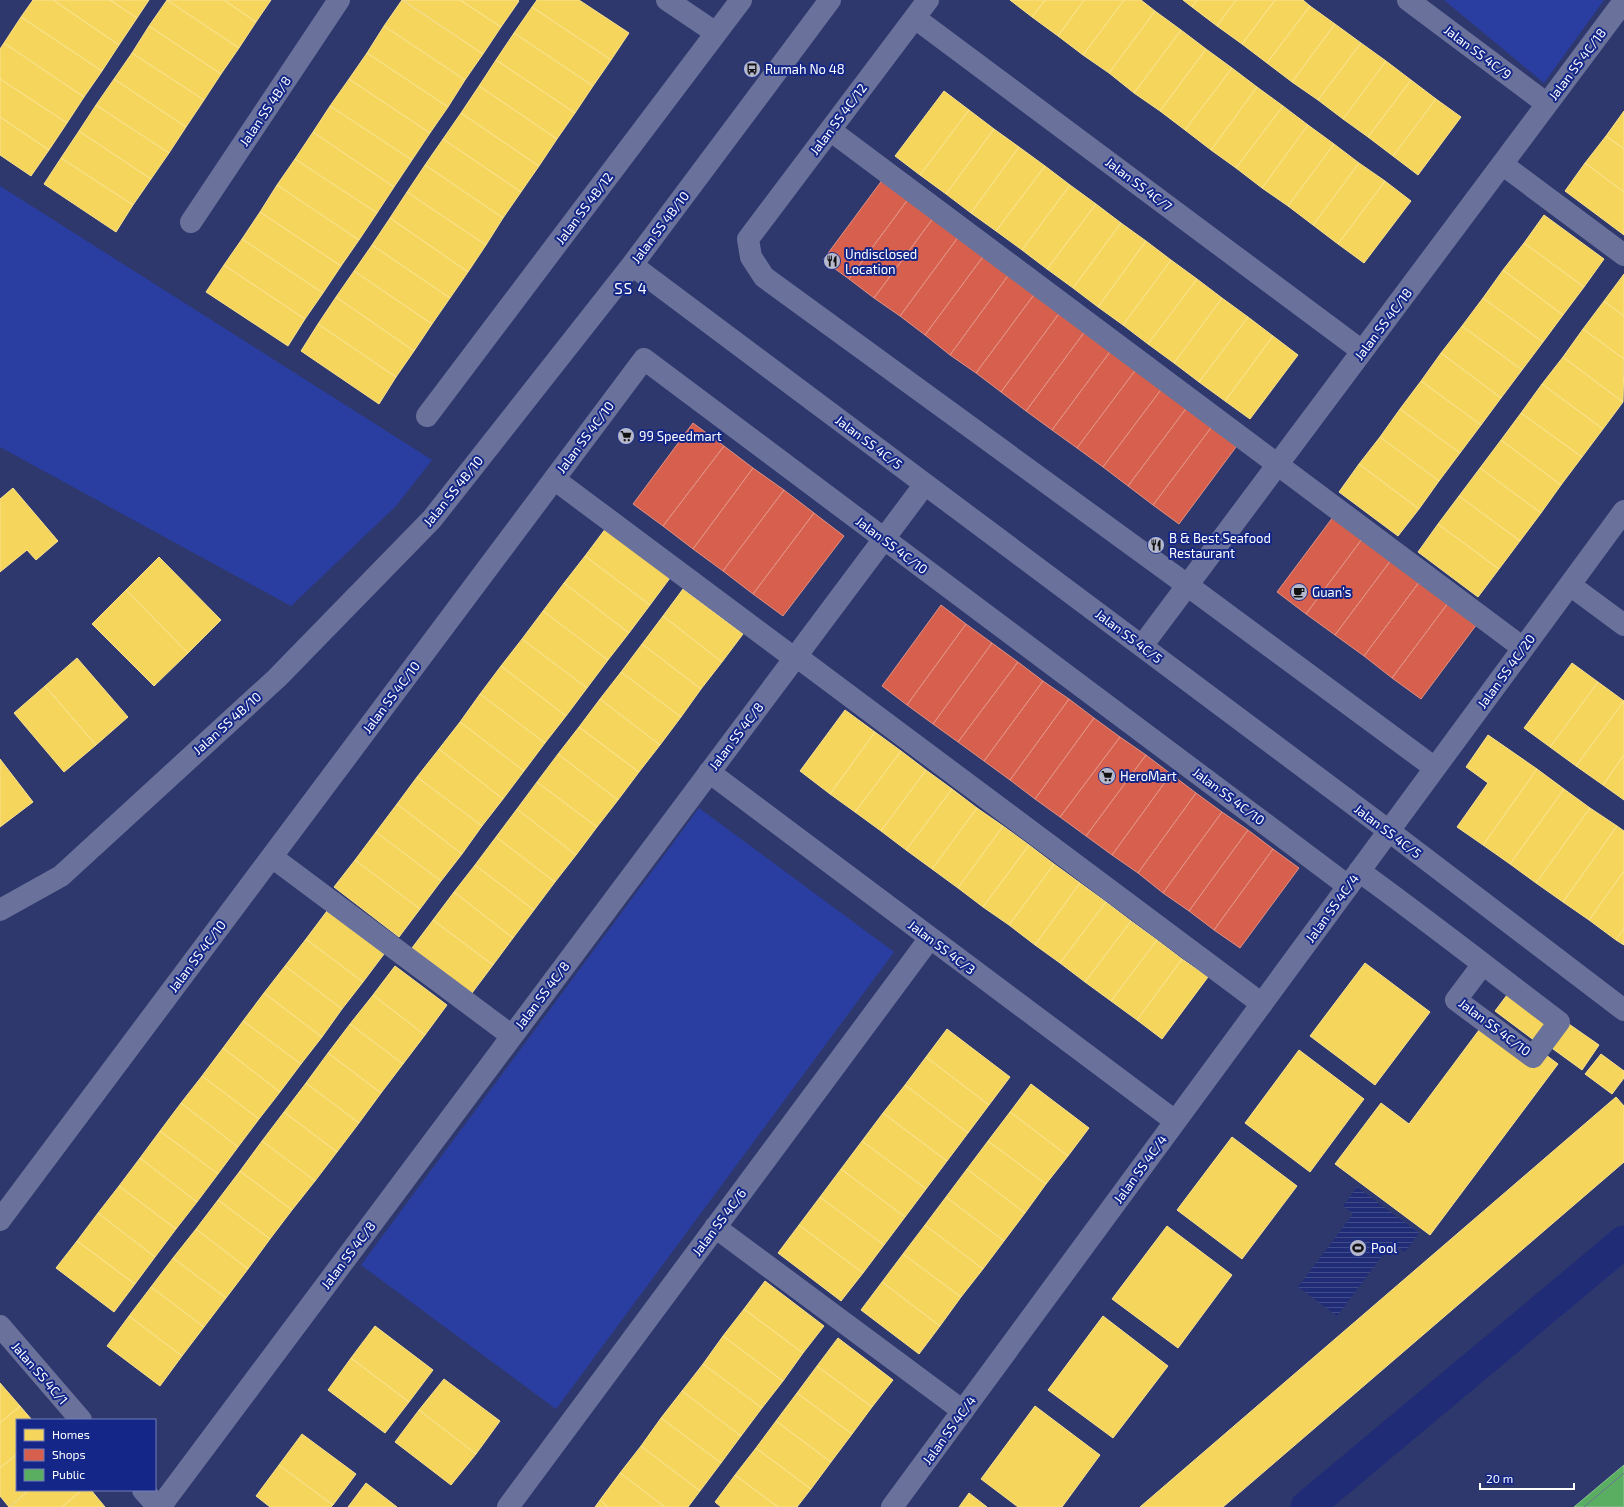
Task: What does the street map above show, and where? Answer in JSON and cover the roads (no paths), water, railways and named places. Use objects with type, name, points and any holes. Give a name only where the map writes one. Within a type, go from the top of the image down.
[{"type":"street","name":"Jalan SS 4B/8","points":[[191,222],[339,0]]},
{"type":"street","points":[[667,0],[716,33]]},
{"type":"street","name":"Jalan SS 4B/12","points":[[427,416],[741,0]]},
{"type":"street","name":"Jalan SS 4B/10","points":[[0,910],[61,876],[277,678],[432,519],[632,265],[830,0]]},
{"type":"street","name":"Jalan SS 4C/12","points":[[928,0],[748,238],[751,257],[764,277],[1188,585]]},
{"type":"street","name":"Jalan SS 4C/9","points":[[1408,0],[1547,104]]},
{"type":"street","name":"Jalan SS 4C/18","points":[[1142,646],[1624,1]]},
{"type":"street","name":"Jalan SS 4C/7","points":[[915,18],[1362,351]]},
{"type":"street","points":[[830,130],[1523,648]]},
{"type":"street","points":[[1502,164],[1624,254]]},
{"type":"street","name":"Jalan SS 4C/5","points":[[632,265],[1389,831],[1624,1010]]},
{"type":"street","name":"Jalan SS 4C/10","points":[[0,1220],[644,359],[884,538],[1354,878],[1483,964],[1559,1022],[1533,1057],[1456,1000],[1483,964]]},
{"type":"street","points":[[554,479],[1262,1004]]},
{"type":"street","name":"Jalan SS 4C/8","points":[[159,1507],[925,484]]},
{"type":"street","name":"Jalan SS 4C/20","points":[[1389,831],[1624,511]]},
{"type":"street","points":[[1188,585],[1435,768]]},
{"type":"street","points":[[1570,585],[1624,625]]},
{"type":"street","name":"Jalan SS 4C/3","points":[[709,772],[1175,1121]]},
{"type":"street","name":"Jalan SS 4C/4","points":[[892,1507],[1389,831]]},
{"type":"street","points":[[272,856],[512,1036]]},
{"type":"street","name":"Jalan SS 4C/6","points":[[508,1507],[930,938]]},
{"type":"street","points":[[715,1227],[963,1411]]},
{"type":"street","name":"Jalan SS 4C/1","points":[[0,1326],[80,1419]]},
{"type":"street","points":[[144,1491],[159,1507]]},
{"type":"waterway","points":[[1307,1507],[1624,1242]]},
{"type":"tram line","points":[[1584,1507],[1624,1473]]},
{"type":"place","name":"Rumah No 48","points":[[752,69]]},
{"type":"place","name":"Undisclosed Location","points":[[832,261]]},
{"type":"place","name":"99 Speedmart","points":[[626,436]]},
{"type":"place","name":"B & Best Seafood Restaurant","points":[[1156,545]]},
{"type":"place","name":"Guan's","points":[[1299,592]]},
{"type":"place","name":"HeroMart","points":[[1107,776]]},
{"type":"place","name":"Pool","points":[[1358,1248]]},
{"type":"district","name":"SS 4","points":[[631,289]]}]
